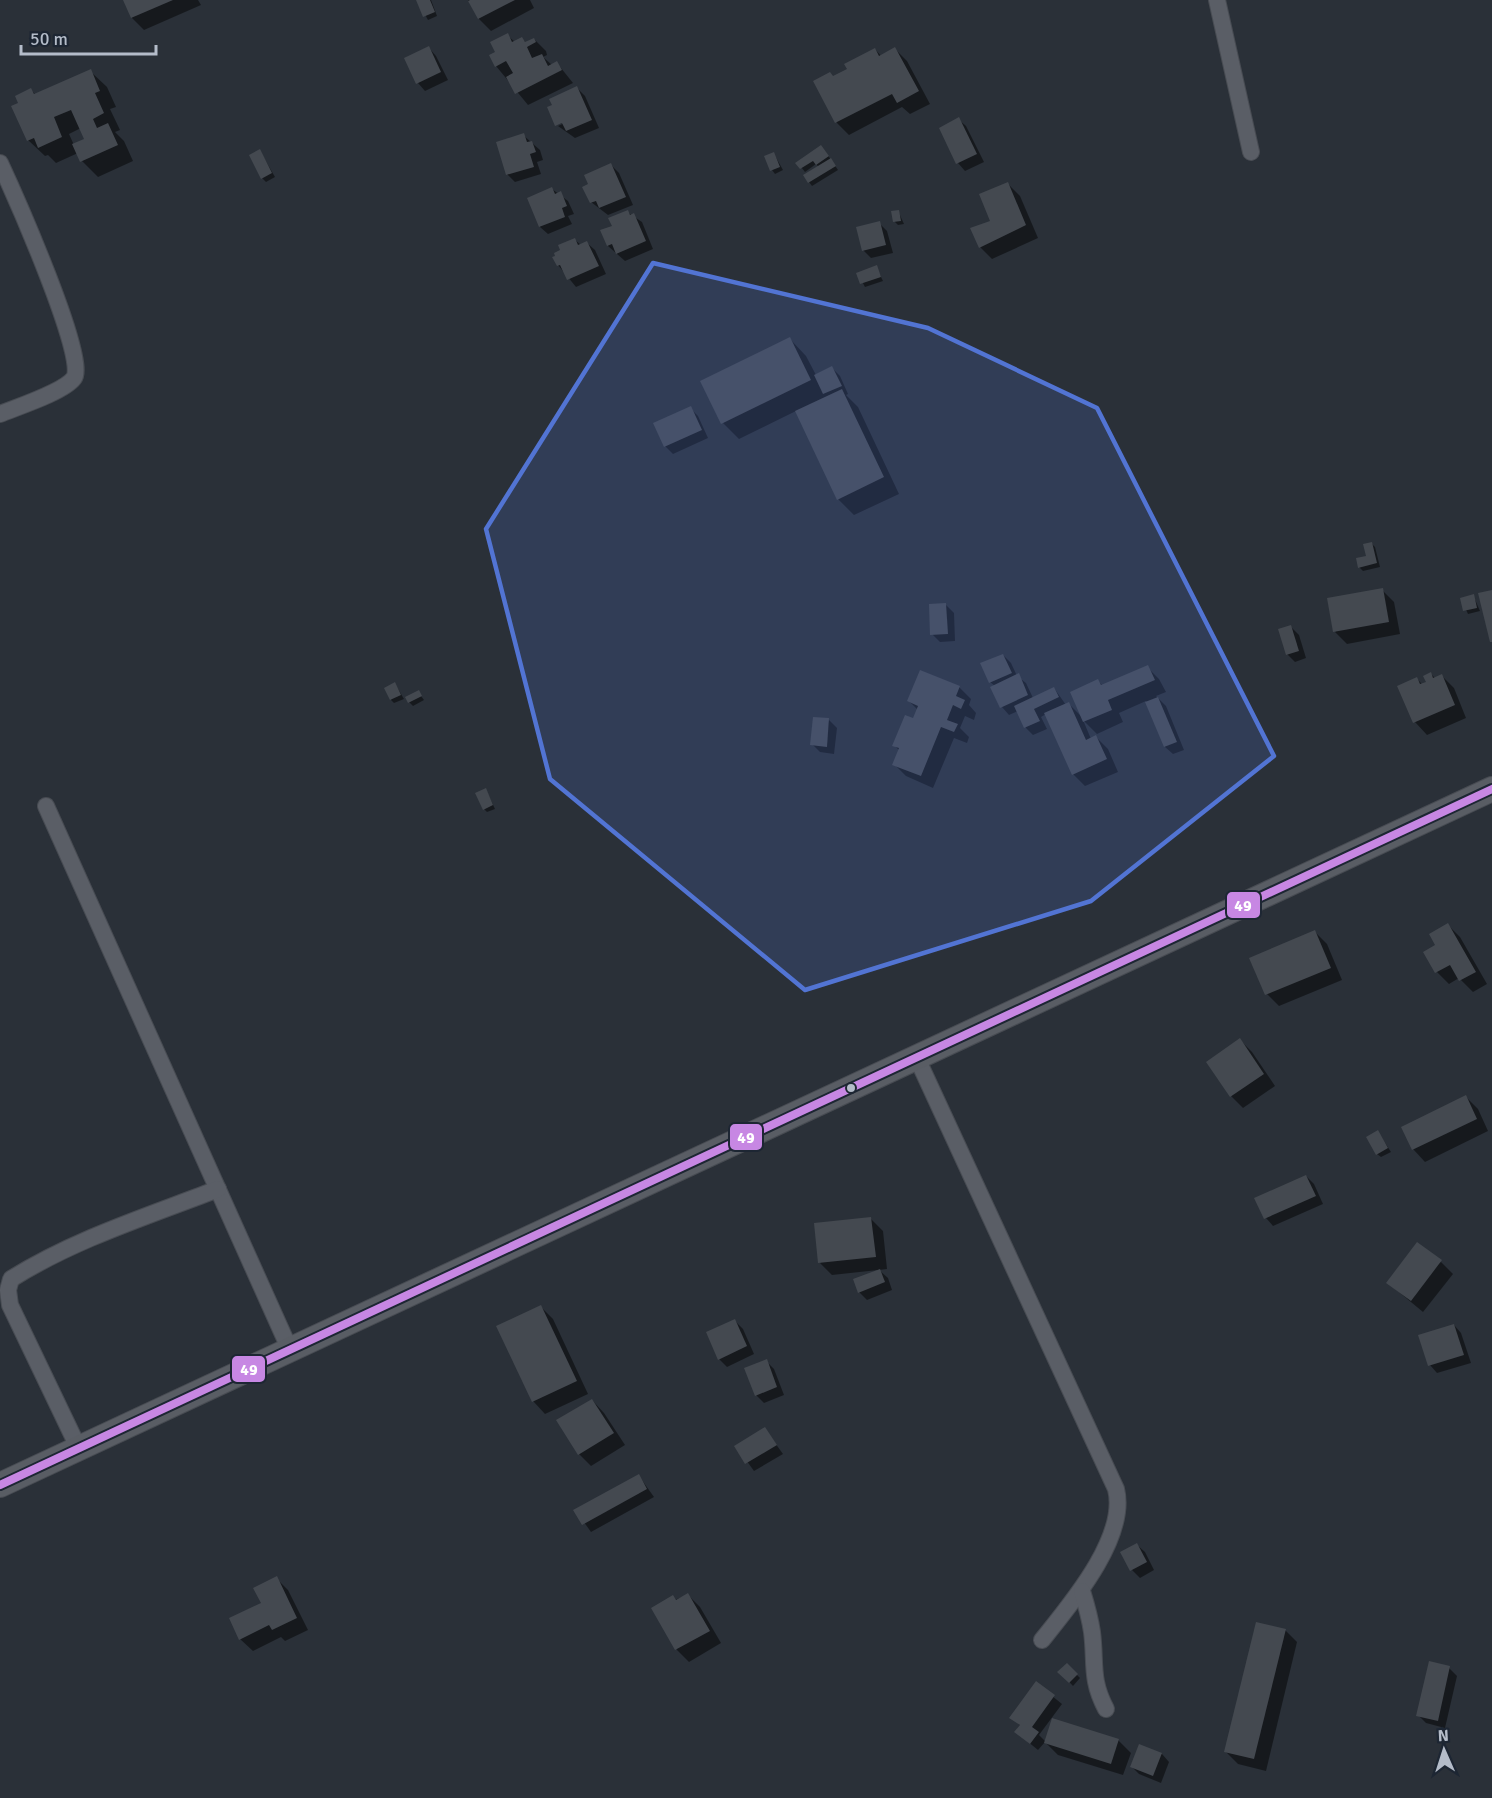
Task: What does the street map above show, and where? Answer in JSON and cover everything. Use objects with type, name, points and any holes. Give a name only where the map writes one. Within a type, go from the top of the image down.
[{"type":"main road","points":[[0,1485],[1492,789]]},
{"type":"street","points":[[1217,0],[1251,152]]},
{"type":"street","points":[[0,163],[48,275],[70,337],[77,368],[74,378],[65,385],[0,414]]},
{"type":"street","points":[[46,806],[290,1350]]},
{"type":"street","points":[[916,1056],[1116,1489],[1119,1501],[1118,1516],[1082,1591],[1042,1640]]},
{"type":"street","points":[[78,1447],[10,1305],[8,1290],[11,1279],[41,1260],[77,1243],[218,1189]]},
{"type":"street","points":[[1082,1591],[1092,1633],[1093,1676],[1106,1709]]},
{"type":"highlighted area","points":[[653,263],[928,328],[1097,408],[1274,756],[1091,901],[805,990],[550,779],[486,529]]},
{"type":"building","points":[[123,0],[173,0],[131,18]]},
{"type":"building","points":[[416,0],[430,0],[435,12],[423,17]]},
{"type":"building","points":[[470,0],[515,0],[478,19],[468,1]]},
{"type":"building","points":[[508,33],[512,42],[522,37],[525,42],[534,38],[536,42],[527,47],[532,58],[542,54],[548,66],[557,61],[562,70],[515,94],[506,77],[513,73],[506,61],[495,67],[489,55],[495,52],[490,42]]},
{"type":"building","points":[[429,46],[441,72],[416,84],[404,58]]},
{"type":"building","points":[[895,47],[919,91],[897,103],[892,94],[835,123],[813,81],[830,72],[833,76],[847,69],[844,64],[875,48],[879,56]]},
{"type":"building","points":[[91,69],[100,91],[95,93],[104,113],[93,119],[97,128],[108,123],[118,145],[80,162],[72,144],[84,139],[71,110],[54,117],[62,137],[38,148],[34,138],[27,141],[11,106],[18,103],[15,96],[31,88],[34,94]]},
{"type":"building","points":[[577,86],[592,120],[566,131],[562,123],[555,126],[547,107],[552,105],[549,99]]},
{"type":"building","points":[[959,117],[977,154],[956,164],[939,128]]},
{"type":"building","points":[[524,133],[527,142],[532,141],[536,152],[530,154],[534,167],[506,175],[496,142]]},
{"type":"building","points":[[821,145],[829,156],[816,165],[813,161],[800,169],[795,163]]},
{"type":"building","points":[[260,149],[272,173],[261,179],[249,155]]},
{"type":"building","points":[[774,152],[780,167],[770,171],[764,156]]},
{"type":"building","points":[[831,158],[836,166],[808,183],[803,175]]},
{"type":"building","points":[[611,163],[626,197],[599,208],[596,201],[590,203],[582,187],[588,184],[584,175]]},
{"type":"building","points":[[1008,182],[1026,225],[979,248],[970,228],[990,221],[979,194]]},
{"type":"building","points":[[552,187],[555,194],[561,191],[567,206],[562,208],[565,217],[539,227],[527,198]]},
{"type":"building","points":[[628,210],[630,215],[634,213],[646,241],[616,254],[612,244],[607,246],[600,230],[612,226],[608,218]]},
{"type":"building","points":[[899,210],[901,221],[893,222],[891,211]]},
{"type":"building","points":[[880,221],[886,245],[862,251],[856,227]]},
{"type":"building","points":[[575,238],[578,245],[587,241],[599,266],[567,280],[560,265],[557,266],[552,257],[560,250],[558,245]]},
{"type":"building","points":[[877,265],[881,277],[860,284],[856,273]]},
{"type":"building","points":[[790,337],[811,380],[721,424],[700,381]]},
{"type":"building","points":[[832,366],[842,386],[823,394],[814,375]]},
{"type":"building","points":[[842,389],[884,477],[837,500],[795,411]]},
{"type":"building","points":[[691,406],[702,430],[664,447],[653,423]]},
{"type":"building","points":[[1372,542],[1377,563],[1358,568],[1356,558],[1366,556],[1363,544]]},
{"type":"building","points":[[1383,588],[1389,622],[1333,632],[1327,598]]},
{"type":"building","points":[[1492,590],[1492,642],[1490,642],[1478,593]]},
{"type":"building","points":[[1474,594],[1477,608],[1463,611],[1460,598]]},
{"type":"building","points":[[946,603],[948,634],[930,635],[929,604]]},
{"type":"building","points":[[1291,625],[1299,651],[1286,655],[1278,629]]},
{"type":"building","points":[[1003,654],[1012,673],[989,683],[980,663]]},
{"type":"building","points":[[1148,665],[1155,680],[1108,700],[1112,710],[1083,722],[1070,692],[1098,679],[1101,685]]},
{"type":"building","points":[[920,670],[960,686],[956,696],[965,700],[961,709],[953,705],[947,720],[958,724],[954,732],[941,727],[921,776],[892,765],[899,748],[892,746],[905,715],[913,718],[918,706],[907,701]]},
{"type":"building","points":[[1431,672],[1433,678],[1442,674],[1455,705],[1413,723],[1397,686],[1417,677],[1420,684],[1426,682],[1423,676]]},
{"type":"building","points":[[1019,673],[1028,695],[1000,708],[990,687]]},
{"type":"building","points":[[395,682],[401,695],[390,700],[384,688]]},
{"type":"building","points":[[1054,687],[1059,697],[1034,709],[1040,721],[1024,728],[1014,706]]},
{"type":"building","points":[[419,690],[422,696],[408,703],[405,697]]},
{"type":"building","points":[[1158,697],[1177,742],[1164,747],[1145,702]]},
{"type":"building","points":[[1069,702],[1086,740],[1096,735],[1107,759],[1072,775],[1044,713]]},
{"type":"building","points":[[813,717],[829,718],[827,747],[810,745]]},
{"type":"building","points":[[486,788],[493,805],[483,810],[475,793]]},
{"type":"building","points":[[1448,923],[1476,972],[1459,981],[1450,965],[1435,973],[1423,952],[1435,945],[1429,934]]},
{"type":"building","points":[[1315,930],[1331,968],[1265,995],[1249,958]]},
{"type":"building","points":[[1240,1038],[1264,1074],[1230,1097],[1206,1062]]},
{"type":"building","points":[[1466,1095],[1477,1119],[1412,1150],[1401,1127]]},
{"type":"building","points":[[1378,1130],[1388,1148],[1376,1155],[1366,1137]]},
{"type":"building","points":[[1306,1175],[1316,1196],[1264,1219],[1254,1198]]},
{"type":"building","points":[[871,1217],[876,1257],[818,1263],[814,1223]]},
{"type":"building","points":[[1417,1242],[1442,1260],[1411,1301],[1386,1283]]},
{"type":"building","points":[[880,1269],[885,1282],[858,1293],[853,1279]]},
{"type":"building","points":[[541,1305],[577,1381],[532,1402],[496,1326]]},
{"type":"building","points":[[735,1319],[747,1346],[718,1360],[706,1332]]},
{"type":"building","points":[[1454,1324],[1464,1355],[1428,1366],[1418,1335]]},
{"type":"building","points":[[767,1359],[777,1387],[755,1396],[744,1368]]},
{"type":"building","points":[[592,1399],[614,1433],[578,1455],[556,1420]]},
{"type":"building","points":[[765,1427],[777,1445],[745,1464],[734,1446]]},
{"type":"building","points":[[639,1474],[647,1489],[582,1525],[573,1510]]},
{"type":"building","points":[[1137,1543],[1147,1562],[1130,1571],[1120,1552]]},
{"type":"building","points":[[277,1576],[297,1618],[272,1630],[269,1625],[239,1640],[229,1618],[261,1603],[253,1588]]},
{"type":"building","points":[[688,1593],[710,1631],[675,1650],[651,1608],[673,1595],[676,1600]]},
{"type":"building","points":[[1256,1622],[1286,1629],[1254,1759],[1224,1752]]},
{"type":"building","points":[[1429,1661],[1450,1666],[1438,1721],[1416,1716]]},
{"type":"building","points":[[1067,1663],[1078,1674],[1069,1683],[1057,1672]]},
{"type":"building","points":[[1036,1681],[1055,1695],[1032,1727],[1039,1732],[1030,1744],[1014,1732],[1020,1725],[1009,1718]]},
{"type":"building","points":[[1052,1718],[1119,1739],[1111,1764],[1044,1743]]},
{"type":"building","points":[[1139,1744],[1162,1753],[1153,1776],[1130,1767]]},
{"type":"transit line","name":"49","points":[[0,1485],[1492,789]]}]
